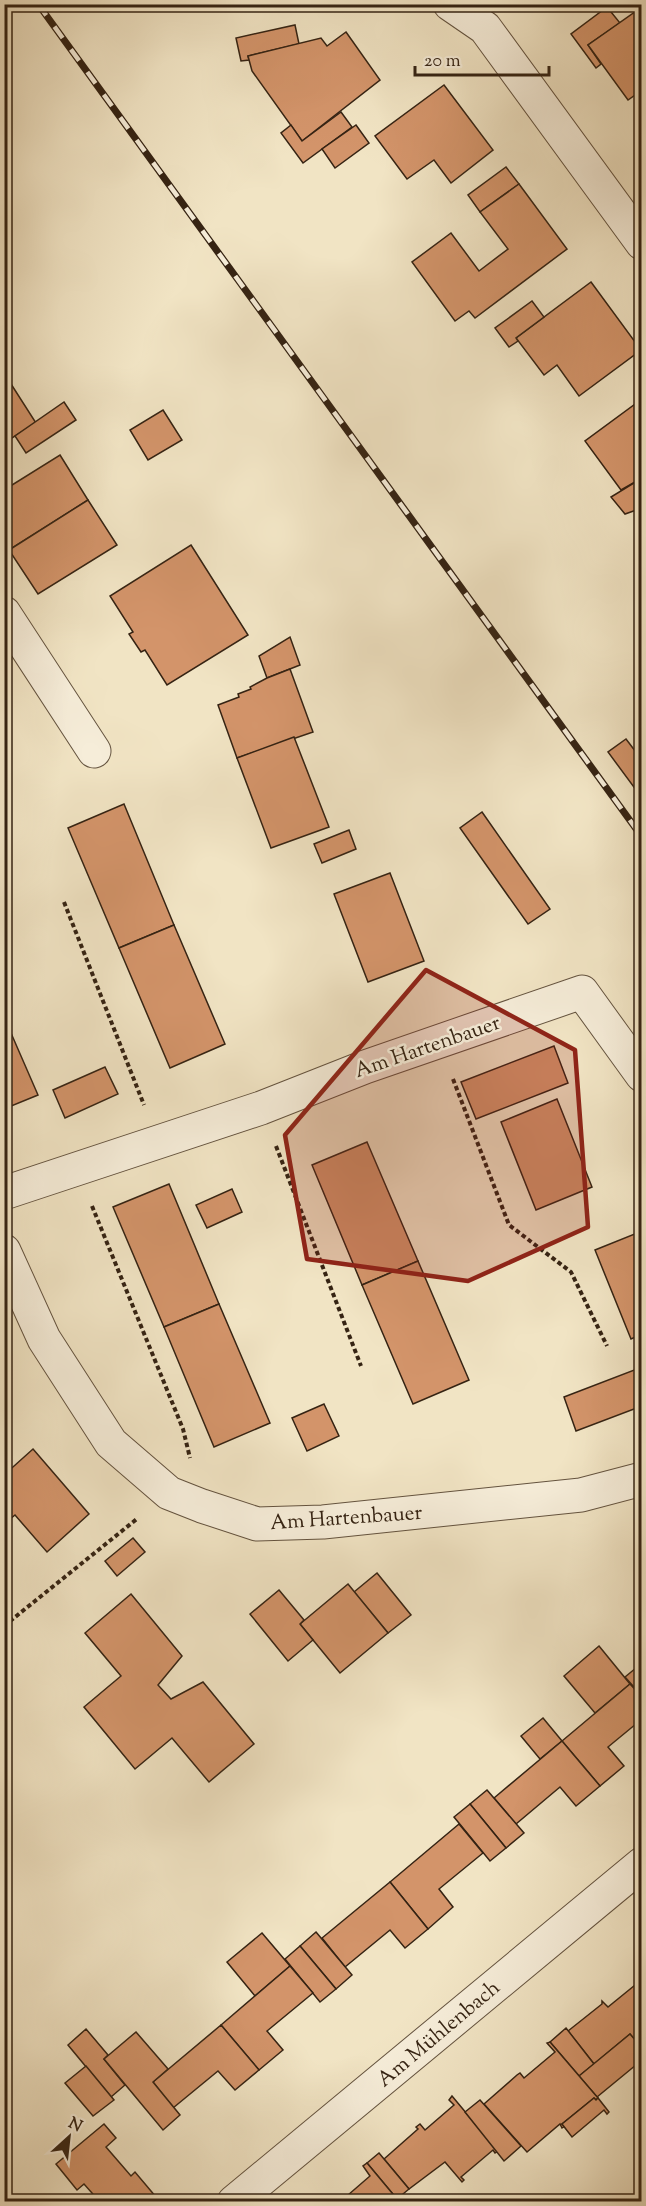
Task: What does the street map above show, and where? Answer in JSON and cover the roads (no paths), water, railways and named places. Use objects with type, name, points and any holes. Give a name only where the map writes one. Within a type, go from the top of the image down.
[{"type":"street","points":[[450,4],[484,28],[642,243]]},
{"type":"street","points":[[4,613],[94,751]]},
{"type":"street","name":"Am Hartenbauer","points":[[4,1192],[261,1108],[582,992],[642,1075]]},
{"type":"street","name":"Am Hartenbauer","points":[[4,1251],[44,1338],[111,1443],[169,1492],[202,1506],[257,1524],[323,1522],[581,1495],[642,1479]]},
{"type":"street","name":"Am Mühlenbach","points":[[234,2202],[642,1864]]},
{"type":"railway","points":[[38,4],[642,837]]}]
